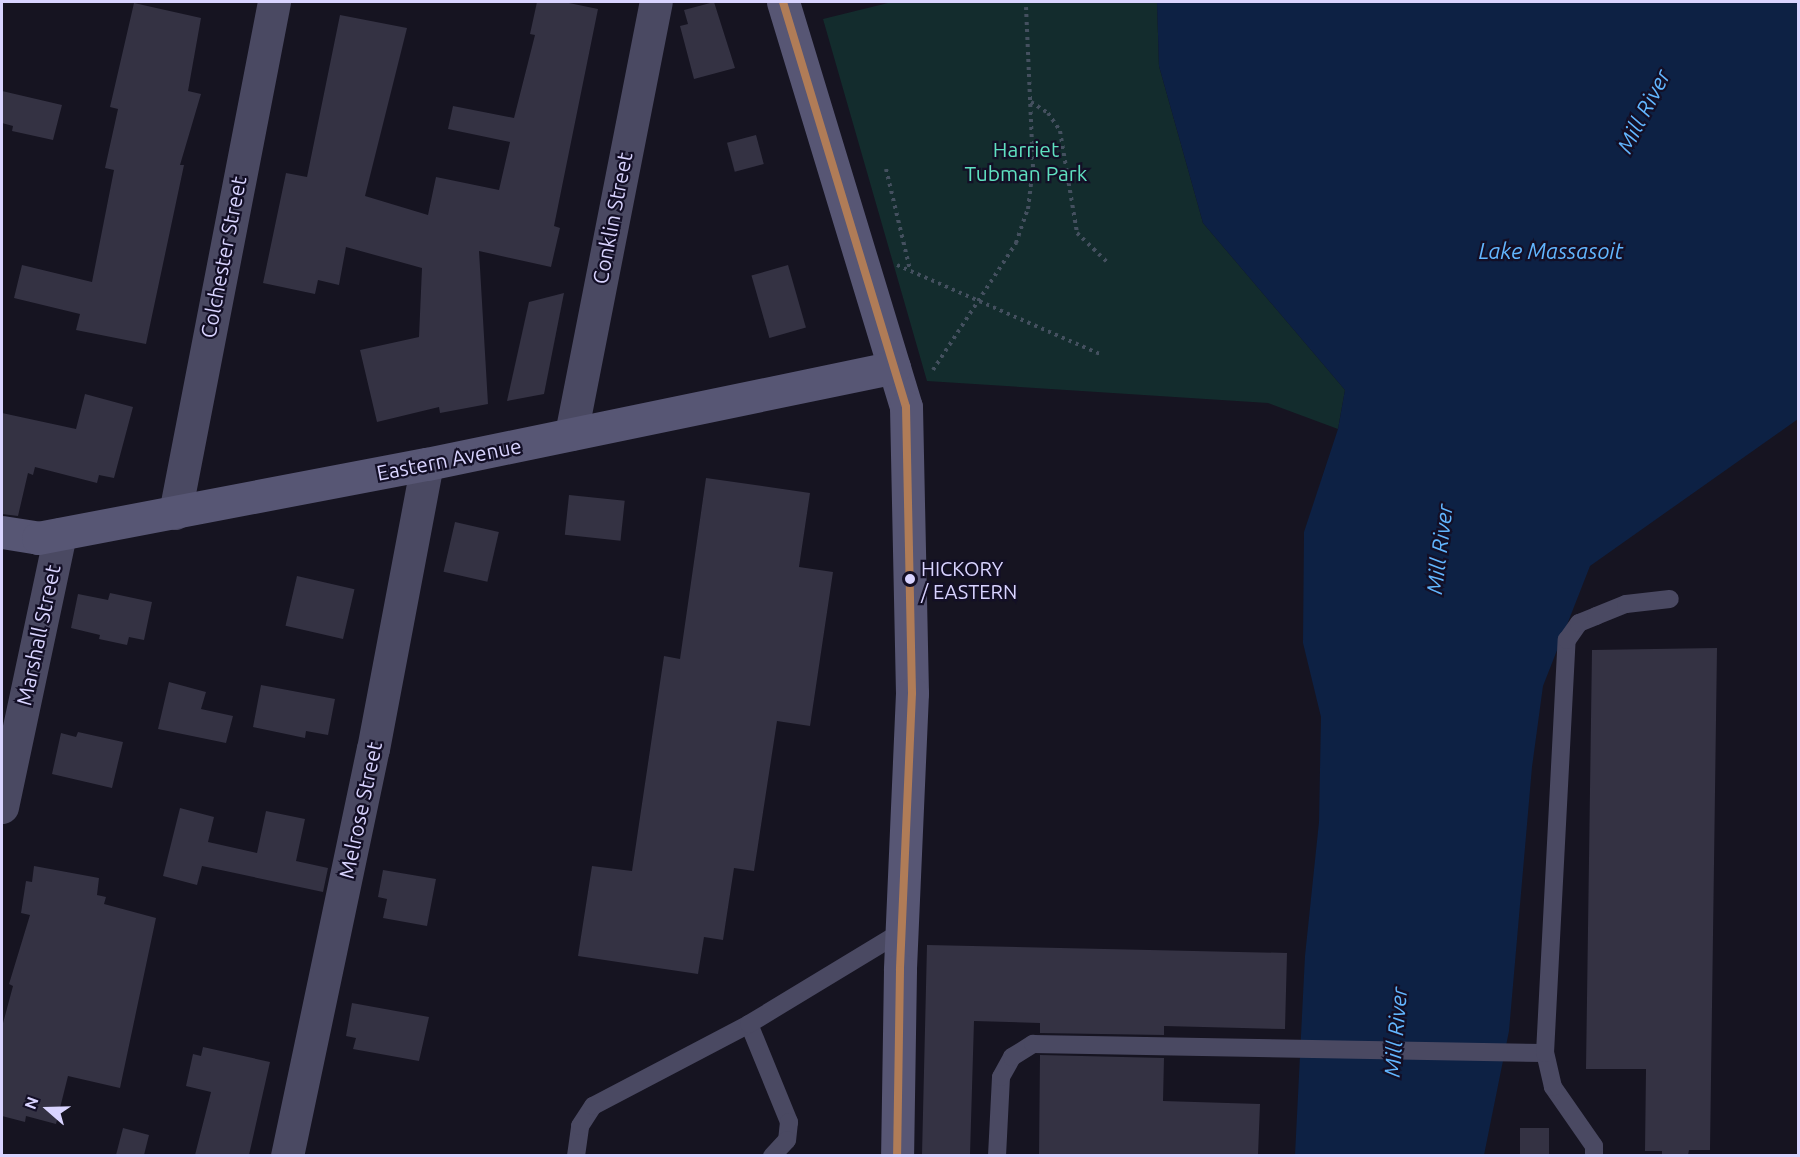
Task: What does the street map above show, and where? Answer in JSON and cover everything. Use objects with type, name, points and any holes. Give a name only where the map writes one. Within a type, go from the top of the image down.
[{"type":"street","name":"Colchester Street","points":[[175,513],[274,2]]},
{"type":"street","name":"Conklin Street","points":[[571,434],[656,2]]},
{"type":"street","points":[[783,2],[906,407],[912,693],[901,932],[897,1155]]},
{"type":"street","name":"Eastern Avenue","points":[[2,532],[38,538],[175,513],[427,464],[894,367]]},
{"type":"street","name":"Melrose Street","points":[[287,1155],[373,749],[427,464]]},
{"type":"street","name":"Marshall Street","points":[[2,807],[60,534]]},
{"type":"lane","points":[[1594,1155],[1594,1146],[1553,1087],[1545,1053],[1567,640],[1579,623],[1626,604],[1670,599]]},
{"type":"lane","points":[[576,1155],[580,1126],[593,1106],[749,1024],[901,932]]},
{"type":"lane","points":[[749,1024],[789,1122],[787,1140],[772,1155]]},
{"type":"lane","points":[[998,1155],[1001,1077],[1012,1057],[1033,1044],[1545,1053]]},
{"type":"path","points":[[933,370],[1016,243],[1028,209],[1033,166],[1026,7]]},
{"type":"path","points":[[1030,101],[1048,113],[1060,131],[1077,233],[1107,262]]},
{"type":"path","points":[[886,169],[910,270]]},
{"type":"path","points":[[891,262],[1102,355]]},
{"type":"green space","name":"Harriet Tubman Park","points":[[892,2],[1157,2],[1159,66],[1203,223],[1345,390],[1338,429],[1268,403],[927,381],[823,19]]},
{"type":"water","name":"Lake Massasoit","points":[[1157,2],[1798,2],[1798,419],[1590,566],[1543,686],[1532,767],[1509,1031],[1484,1155],[1295,1155],[1305,956],[1319,822],[1321,717],[1303,643],[1304,532],[1338,429],[1345,390],[1203,223],[1159,66]]},
{"type":"building","points":[[537,2],[564,2],[598,9],[554,226],[560,228],[551,267],[479,251],[488,404],[440,413],[439,407],[377,422],[360,350],[419,337],[422,268],[346,247],[339,285],[318,280],[315,294],[263,283],[286,173],[307,177],[340,15],[407,28],[365,196],[428,215],[436,177],[499,190],[510,142],[448,129],[453,106],[514,118],[535,35],[530,34]]},
{"type":"building","points":[[714,2],[735,68],[694,79],[680,26],[688,24],[684,10]]},
{"type":"building","points":[[134,3],[201,18],[188,91],[201,94],[180,165],[184,165],[146,344],[76,330],[80,314],[14,298],[22,265],[92,282],[114,170],[105,168],[118,109],[110,107]]},
{"type":"building","points":[[2,91],[62,105],[53,140],[12,131],[13,126],[2,123]]},
{"type":"building","points":[[756,135],[764,164],[735,172],[727,143]]},
{"type":"building","points":[[788,265],[806,327],[769,338],[751,275]]},
{"type":"building","points":[[564,293],[544,394],[507,401],[529,302]]},
{"type":"building","points":[[85,394],[133,407],[114,478],[99,475],[97,483],[35,467],[33,475],[28,473],[18,516],[2,514],[2,413],[76,429]]},
{"type":"building","points":[[706,478],[810,493],[799,567],[833,572],[810,726],[777,721],[754,871],[734,868],[723,940],[704,937],[698,974],[578,956],[592,866],[632,871],[664,656],[680,659]]},
{"type":"building","points":[[569,495],[625,501],[621,541],[565,535]]},
{"type":"building","points":[[455,522],[499,532],[487,582],[444,572]]},
{"type":"building","points":[[297,576],[354,589],[343,639],[286,626]]},
{"type":"building","points":[[110,593],[152,602],[144,640],[129,637],[127,645],[99,639],[100,635],[71,628],[78,594],[108,600]]},
{"type":"building","points":[[1717,648],[1710,1150],[1689,1150],[1688,1155],[1662,1155],[1662,1151],[1645,1151],[1646,1069],[1586,1069],[1592,650]]},
{"type":"building","points":[[169,682],[206,692],[201,709],[233,716],[226,743],[158,729]]},
{"type":"building","points":[[261,685],[335,699],[328,735],[306,731],[305,738],[253,727]]},
{"type":"building","points":[[78,732],[123,742],[112,788],[52,774],[61,733],[76,737]]},
{"type":"building","points":[[180,808],[214,817],[208,842],[257,853],[266,811],[305,819],[296,861],[328,868],[323,892],[202,866],[197,885],[163,876]]},
{"type":"building","points":[[34,866],[99,878],[97,895],[106,897],[104,904],[156,918],[120,1088],[68,1076],[56,1124],[26,1116],[25,1122],[2,1116],[2,1027],[13,986],[9,984],[30,915],[21,913],[26,881],[32,882]]},
{"type":"building","points":[[383,870],[436,879],[427,926],[383,918],[387,899],[378,897]]},
{"type":"building","points":[[927,945],[1287,953],[1285,1029],[1164,1026],[1164,1035],[1040,1033],[1040,1023],[974,1021],[970,1155],[922,1155]]},
{"type":"building","points":[[352,1003],[429,1017],[419,1061],[353,1049],[356,1038],[346,1036]]},
{"type":"building","points":[[203,1047],[270,1062],[249,1155],[195,1155],[211,1092],[186,1086],[193,1054],[201,1056]]},
{"type":"building","points":[[1040,1055],[1164,1058],[1163,1101],[1260,1104],[1258,1155],[1039,1155]]},
{"type":"building","points":[[123,1128],[149,1135],[144,1155],[116,1155]]},
{"type":"building","points":[[1520,1128],[1549,1128],[1549,1155],[1520,1155]]},
{"type":"transit line","points":[[783,2],[906,407],[912,693],[900,970],[897,1156]]},
{"type":"place","name":"HICKORY / EASTERN","points":[[910,579]]},
{"type":"water label","name":"Mill River","points":[[1643,111]]},
{"type":"water label","name":"Mill River","points":[[1439,549]]},
{"type":"water label","name":"Mill River","points":[[1395,1032]]}]
